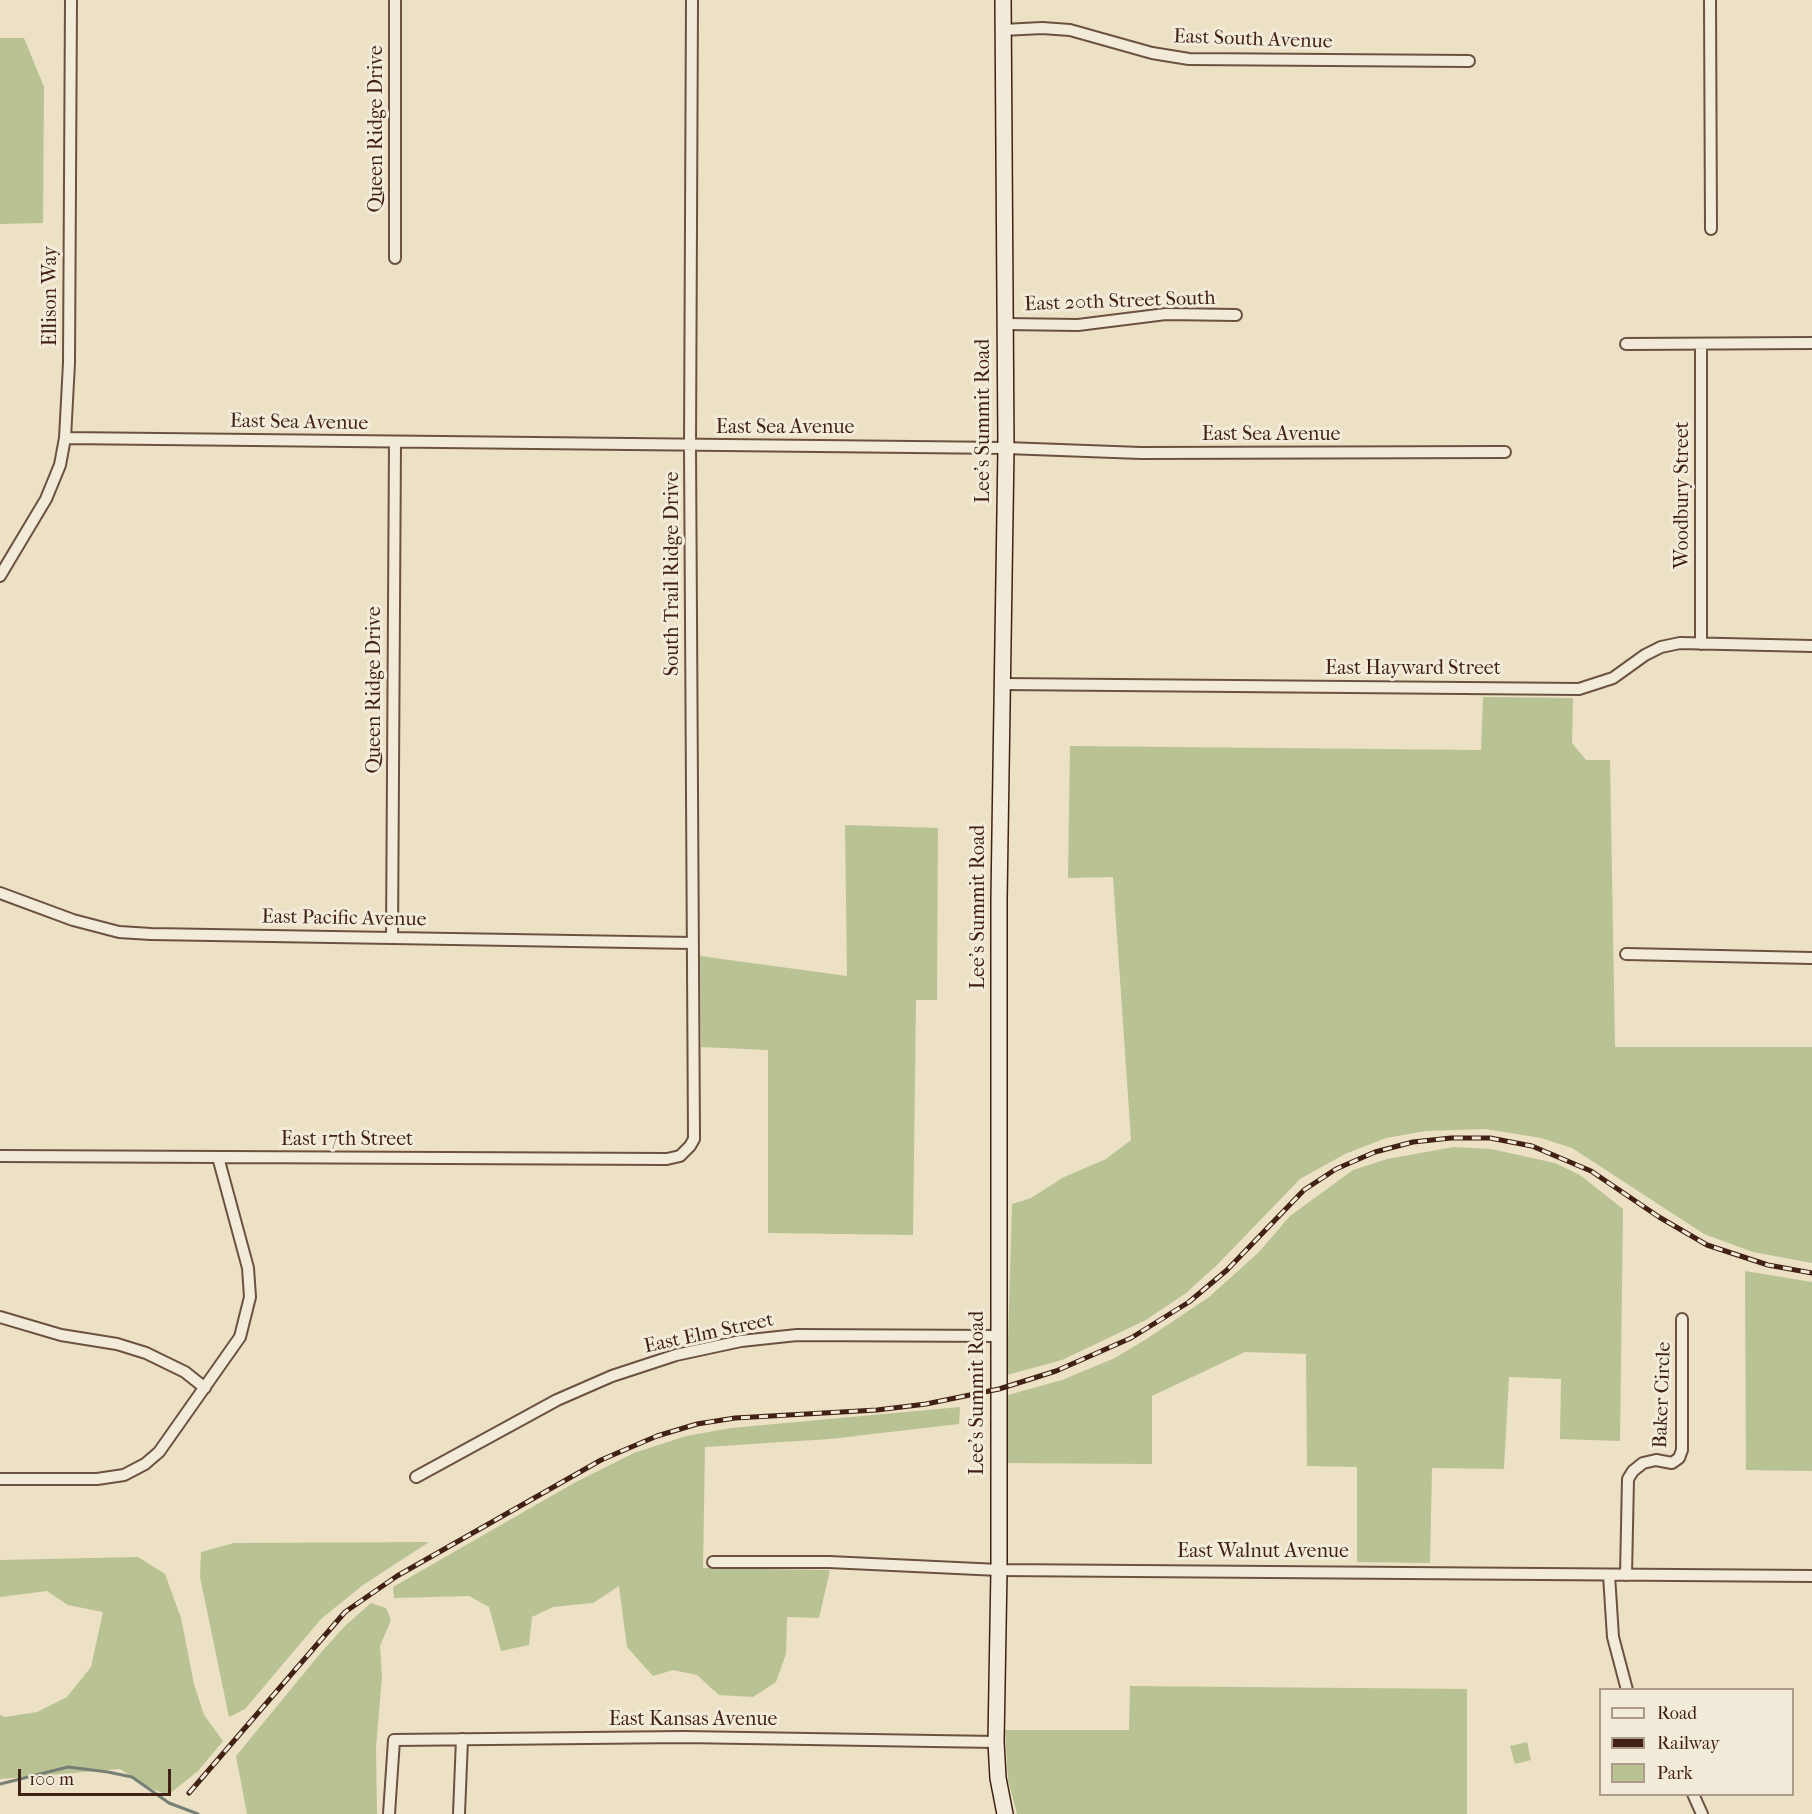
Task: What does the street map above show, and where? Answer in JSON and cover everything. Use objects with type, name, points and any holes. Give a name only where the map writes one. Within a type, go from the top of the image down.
[{"type":"main road","name":"Lee's Summit Road","points":[[1003,0],[1006,448],[999,911],[999,1570],[996,1742],[998,1778],[1005,1814]]},
{"type":"street","name":"Ellison Way","points":[[0,576],[46,499],[60,465],[65,438],[69,363],[70,0]]},
{"type":"street","name":"Queen Ridge Drive","points":[[395,0],[395,258]]},
{"type":"street","name":"South Trail Ridge Drive","points":[[690,1146],[694,1139],[690,446],[692,0]]},
{"type":"street","points":[[1710,0],[1711,229]]},
{"type":"street","name":"East South Avenue","points":[[1003,30],[1042,28],[1070,30],[1152,53],[1190,59],[1469,61]]},
{"type":"street","name":"East 20th Street South","points":[[1005,324],[1078,325],[1166,314],[1236,315]]},
{"type":"street","points":[[1626,344],[1812,343]]},
{"type":"street","name":"Woodbury Street","points":[[1701,345],[1701,644]]},
{"type":"street","name":"East Sea Avenue","points":[[65,438],[1006,448],[1141,453],[1505,452]]},
{"type":"street","name":"Queen Ridge Drive","points":[[392,938],[395,442]]},
{"type":"street","name":"East Hayward Street","points":[[1002,684],[1579,688],[1613,678],[1645,655],[1661,647],[1680,643],[1812,646]]},
{"type":"street","name":"East Pacific Avenue","points":[[0,893],[73,920],[119,932],[693,943]]},
{"type":"street","points":[[1626,954],[1812,958]]},
{"type":"street","name":"East 17th Street","points":[[0,1156],[667,1160],[680,1156],[690,1146]]},
{"type":"street","points":[[0,1479],[97,1479],[133,1470],[159,1452],[240,1337],[250,1297],[248,1268],[218,1157]]},
{"type":"street","points":[[0,1317],[61,1335],[117,1344],[146,1353],[185,1372],[205,1388]]},
{"type":"street","name":"Baker Circle","points":[[1626,1575],[1628,1479],[1633,1471],[1643,1463],[1656,1460],[1672,1463],[1679,1458],[1682,1450],[1683,1319]]},
{"type":"street","name":"East Elm Street","points":[[416,1478],[557,1400],[612,1376],[676,1355],[741,1341],[797,1335],[999,1336]]},
{"type":"street","name":"East Walnut Avenue","points":[[713,1562],[829,1562],[999,1570],[1327,1570],[1812,1576]]},
{"type":"street","points":[[1609,1575],[1613,1637],[1627,1688]]},
{"type":"street","name":"East Kansas Avenue","points":[[389,1814],[394,1740],[683,1737],[996,1742]]},
{"type":"street","points":[[459,1814],[462,1739]]},
{"type":"street","points":[[1694,1796],[1702,1814]]},
{"type":"green space","points":[[0,38],[24,38],[44,87],[43,223],[0,224]]},
{"type":"green space","points":[[1483,697],[1573,698],[1572,743],[1586,760],[1610,760],[1615,1047],[1812,1047],[1812,1263],[1753,1252],[1704,1234],[1572,1148],[1541,1138],[1486,1129],[1426,1131],[1386,1138],[1345,1154],[1300,1179],[1217,1265],[1186,1293],[1146,1320],[1062,1360],[1007,1375],[1012,1204],[1031,1198],[1064,1177],[1106,1159],[1131,1140],[1113,877],[1068,878],[1070,746],[1481,750]]},
{"type":"green space","points":[[845,825],[938,828],[937,1000],[916,1000],[913,1235],[768,1233],[768,1050],[701,1047],[700,956],[847,976]]},
{"type":"green space","points":[[1454,1147],[1491,1149],[1555,1163],[1580,1175],[1623,1209],[1620,1441],[1560,1439],[1561,1379],[1509,1377],[1504,1469],[1432,1468],[1430,1563],[1357,1562],[1357,1467],[1307,1466],[1306,1354],[1245,1352],[1152,1396],[1152,1464],[1006,1463],[1008,1395],[1062,1380],[1115,1358],[1148,1338],[1209,1297],[1258,1253],[1290,1216],[1353,1170],[1387,1159]]},
{"type":"green space","points":[[1745,1271],[1812,1282],[1812,1471],[1746,1470]]},
{"type":"green space","points":[[960,1407],[959,1424],[830,1439],[705,1447],[703,1568],[830,1570],[819,1618],[787,1617],[786,1654],[776,1682],[753,1697],[719,1695],[697,1675],[673,1670],[653,1676],[627,1647],[619,1586],[593,1603],[553,1607],[532,1617],[529,1645],[501,1651],[489,1607],[469,1596],[394,1598],[393,1587],[574,1483],[634,1453],[686,1436],[731,1428]]},
{"type":"green space","points":[[429,1542],[363,1585],[321,1619],[245,1709],[229,1717],[200,1577],[201,1552],[234,1543]]},
{"type":"green space","points":[[138,1557],[165,1574],[181,1618],[194,1684],[204,1715],[223,1741],[198,1771],[168,1795],[150,1788],[120,1769],[0,1779],[0,1715],[5,1717],[37,1712],[67,1697],[91,1667],[103,1612],[68,1605],[47,1591],[0,1597],[0,1560]]},
{"type":"green space","points":[[371,1603],[386,1608],[391,1620],[380,1646],[382,1677],[376,1748],[377,1814],[247,1814],[236,1756],[324,1649]]},
{"type":"green space","points":[[1130,1686],[1467,1689],[1467,1814],[1017,1814],[1008,1780],[1005,1730],[1129,1730]]},
{"type":"green space","points":[[1527,1742],[1531,1760],[1515,1764],[1510,1746]]},
{"type":"waterway","points":[[0,1784],[68,1767],[108,1772],[132,1777],[169,1803],[198,1814]]},
{"type":"railway","points":[[189,1793],[345,1612],[397,1576],[601,1460],[657,1436],[697,1424],[735,1418],[877,1410],[926,1404],[999,1389],[1056,1371],[1131,1338],[1189,1302],[1227,1270],[1304,1190],[1336,1169],[1375,1152],[1413,1142],[1451,1138],[1490,1138],[1532,1146],[1591,1171],[1659,1217],[1707,1245],[1768,1265],[1812,1273]]}]
